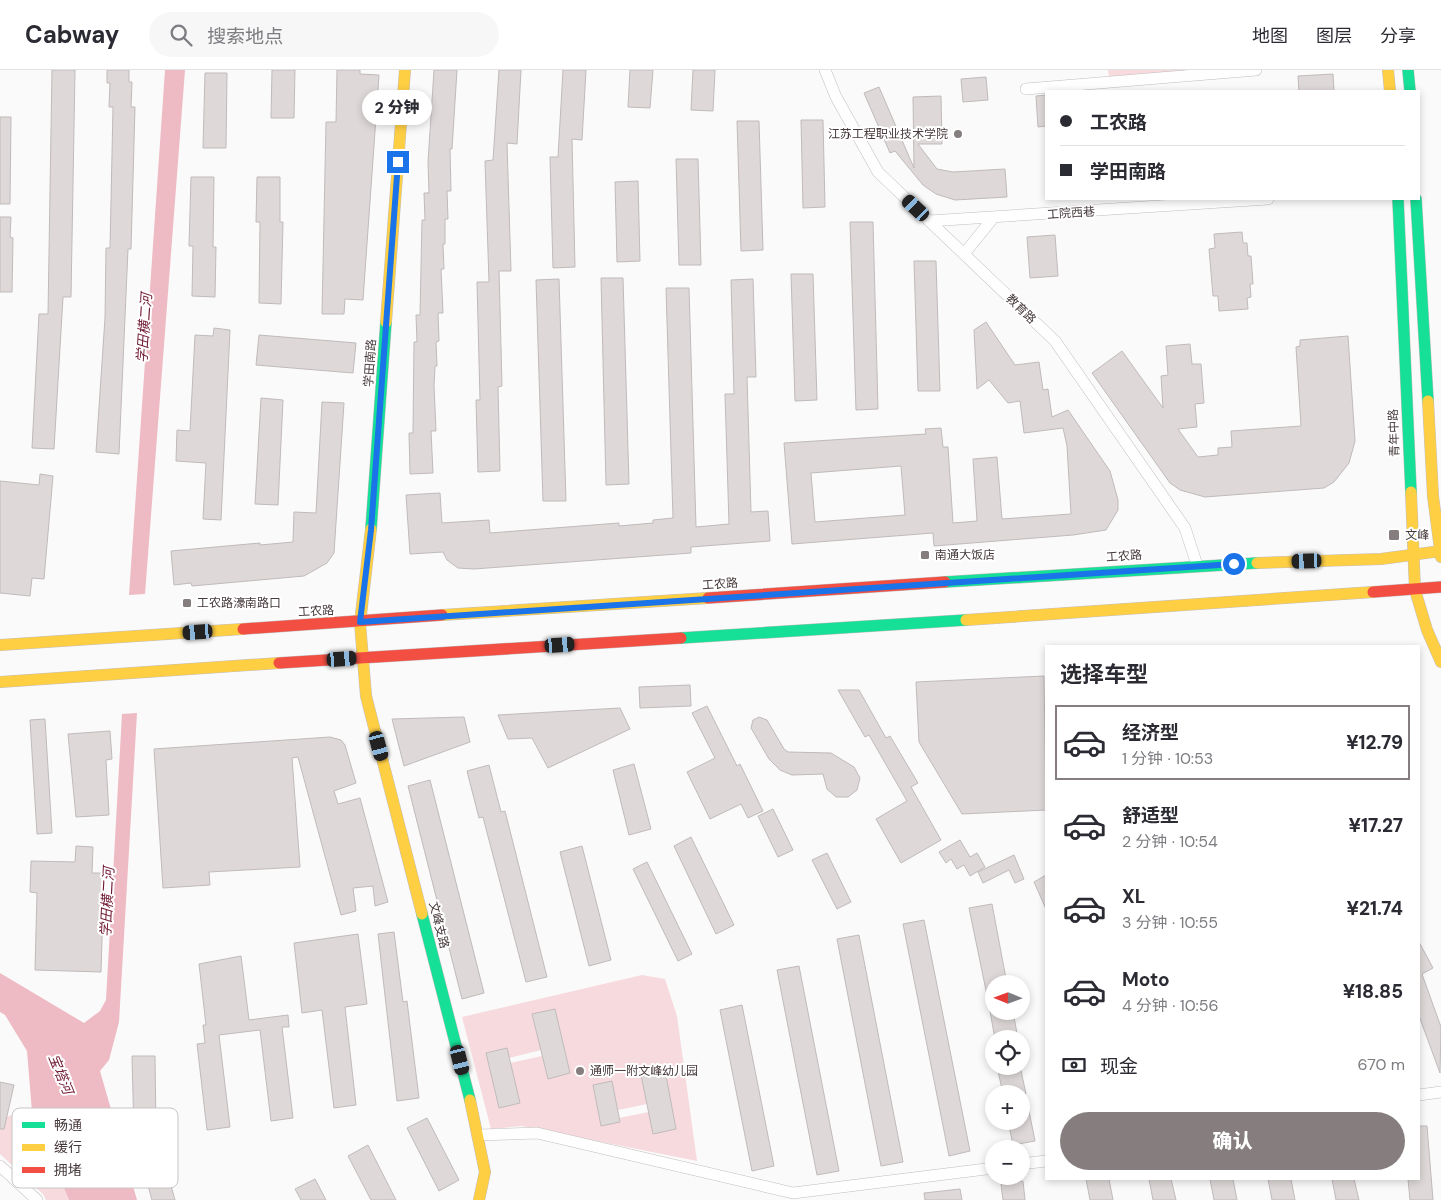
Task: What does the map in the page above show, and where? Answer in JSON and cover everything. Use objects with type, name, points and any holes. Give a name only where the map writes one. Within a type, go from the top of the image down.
[{"type":"main road","name":"学田南路","points":[[362,658],[360,622],[371,530],[405,70]]},
{"type":"main road","points":[[1388,70],[1390,90]]},
{"type":"main road","points":[[1408,70],[1410,90]]},
{"type":"main road","name":"青年中路","points":[[1398,200],[1415,590],[1427,630],[1441,662]]},
{"type":"main road","points":[[1416,200],[1434,496],[1441,553]]},
{"type":"main road","name":"工农路","points":[[0,645],[1197,566],[1381,558],[1441,553]]},
{"type":"main road","points":[[0,682],[1197,606],[1441,588]]},
{"type":"main road","name":"文峰支路","points":[[362,658],[366,696],[479,1135],[485,1172],[479,1200]]},
{"type":"street","name":"教育路","points":[[825,70],[836,97],[878,172],[1055,342],[1185,528],[1197,566]]},
{"type":"street","points":[[1026,89],[1248,70]]},
{"type":"street","name":"工院西巷","points":[[929,221],[1254,200]]},
{"type":"street","points":[[964,254],[993,218]]},
{"type":"street","points":[[1420,1095],[1441,1092]]},
{"type":"street","points":[[479,1135],[537,1133],[793,1193],[985,1169]]},
{"type":"street","points":[[1030,1163],[1045,1161]]},
{"type":"street","points":[[0,1166],[12,1177]]},
{"type":"street","points":[[24,1188],[37,1200]]},
{"type":"shaded area","points":[[1108,70],[1193,70],[1109,77]]},
{"type":"shaded area","name":"通师一附文峰幼儿园","points":[[642,975],[665,979],[677,1016],[697,1161],[522,1126],[491,1129],[462,1017]],"holes":[[[555,1009],[570,1073],[548,1079],[542,1056],[510,1063],[520,1103],[499,1108],[486,1053],[506,1048],[509,1058],[541,1050],[532,1014]],[[664,1070],[676,1129],[653,1133],[649,1112],[619,1118],[620,1122],[601,1126],[593,1085],[612,1081],[618,1110],[647,1104],[641,1075]]]},
{"type":"shaded area","points":[[12,1115],[12,1165],[0,1154],[0,1119]]},
{"type":"shaded area","points":[[37,1188],[64,1188],[69,1200],[46,1200]]},
{"type":"water","points":[[165,70],[185,70],[145,594],[129,595]]},
{"type":"water","name":"宝塔河","points":[[137,713],[119,1022],[109,1060],[100,1071],[111,1108],[32,1108],[27,1051],[5,1015],[0,1012],[0,973],[84,1023],[100,1011],[106,1000],[122,714]]},
{"type":"water","points":[[64,1188],[134,1188],[137,1200],[69,1200]]},
{"type":"building","points":[[52,70],[75,70],[71,297],[63,297],[54,449],[32,448],[39,314],[48,314]]},
{"type":"building","points":[[107,70],[129,70],[129,82],[132,82],[131,107],[135,107],[131,249],[128,249],[119,454],[96,452],[105,318],[106,248],[110,248],[113,107],[109,107],[110,83],[107,83]]},
{"type":"building","points":[[272,70],[295,70],[294,118],[271,118]]},
{"type":"building","points":[[337,70],[360,70],[360,74],[379,75],[363,300],[345,299],[344,314],[322,314],[326,122],[336,122]]},
{"type":"building","points":[[434,70],[457,70],[452,149],[450,149],[451,191],[447,191],[448,219],[445,219],[445,244],[443,244],[444,269],[441,269],[443,313],[438,313],[439,341],[436,342],[437,366],[435,366],[434,386],[436,431],[431,431],[433,473],[410,474],[409,433],[413,433],[414,342],[417,342],[416,315],[420,315],[422,220],[425,220],[424,193],[429,193],[428,162]]},
{"type":"building","points":[[499,70],[521,70],[517,144],[507,143],[511,271],[499,271],[502,386],[498,387],[500,471],[478,472],[476,400],[480,400],[477,282],[489,282],[485,161],[493,160]]},
{"type":"building","points":[[563,70],[586,70],[582,140],[572,139],[575,267],[553,268],[550,157],[558,157]]},
{"type":"building","points":[[630,70],[653,70],[650,108],[628,107]]},
{"type":"building","points":[[693,70],[715,70],[713,111],[691,110]]},
{"type":"building","points":[[205,73],[227,73],[226,148],[203,148]]},
{"type":"building","points":[[1333,74],[1334,90],[1299,90],[1298,76]]},
{"type":"building","points":[[986,77],[988,100],[963,102],[961,79]]},
{"type":"building","points":[[879,87],[914,168],[913,97],[941,96],[942,144],[918,144],[937,169],[953,172],[1005,169],[1007,197],[955,200],[936,194],[923,185],[895,151],[890,153],[864,93]]},
{"type":"building","points":[[1045,95],[1045,126],[1038,127],[1036,96]]},
{"type":"building","points":[[0,117],[11,117],[10,204],[0,204]]},
{"type":"building","points":[[801,120],[823,120],[825,207],[803,208]]},
{"type":"building","points":[[737,121],[759,121],[763,250],[741,251]]},
{"type":"building","points":[[676,159],[698,159],[701,265],[679,265]]},
{"type":"building","points":[[191,177],[214,177],[213,247],[216,247],[215,297],[192,296],[193,246],[189,246]]},
{"type":"building","points":[[257,177],[280,177],[280,222],[283,222],[281,304],[259,303],[260,222],[256,222]]},
{"type":"building","points":[[638,181],[640,261],[617,262],[615,182]]},
{"type":"building","points":[[0,217],[11,217],[10,237],[13,238],[12,292],[0,292]]},
{"type":"building","points":[[850,222],[873,222],[878,409],[856,410]]},
{"type":"building","points":[[1242,232],[1243,243],[1247,243],[1248,256],[1251,256],[1253,284],[1250,284],[1251,297],[1247,298],[1248,309],[1219,311],[1218,296],[1213,296],[1209,249],[1215,248],[1214,234]]},
{"type":"building","points":[[1055,235],[1058,276],[1030,278],[1027,237]]},
{"type":"building","points":[[914,261],[936,261],[940,391],[918,391]]},
{"type":"building","points":[[791,274],[813,274],[817,400],[795,401]]},
{"type":"building","points":[[601,278],[623,278],[629,484],[606,485]]},
{"type":"building","points":[[559,279],[566,501],[543,501],[536,280]]},
{"type":"building","points":[[753,279],[756,377],[747,377],[751,512],[768,511],[770,541],[691,547],[691,553],[474,569],[458,568],[447,560],[443,552],[410,554],[406,495],[440,493],[442,523],[489,520],[490,533],[619,523],[619,526],[653,523],[653,520],[673,518],[666,288],[689,288],[696,527],[729,524],[725,394],[734,394],[731,280]]},
{"type":"building","points":[[986,322],[1015,365],[1039,362],[1043,390],[1048,389],[1052,417],[1068,410],[1110,471],[1118,500],[1118,510],[1106,530],[1073,535],[934,546],[933,533],[792,544],[784,443],[926,434],[925,429],[941,428],[943,447],[948,447],[953,523],[977,521],[973,459],[997,457],[1002,519],[1071,514],[1067,446],[1063,428],[1024,433],[1020,401],[1008,403],[989,380],[977,389],[974,330]],"holes":[[[901,466],[905,515],[815,522],[811,473]]]},
{"type":"building","points":[[214,328],[230,330],[221,520],[203,519],[206,463],[176,461],[177,430],[190,431],[195,335],[213,336]]},
{"type":"building","points":[[259,335],[356,343],[353,373],[256,365]]},
{"type":"building","points":[[1348,336],[1355,441],[1349,463],[1334,482],[1324,488],[1205,497],[1180,490],[1170,483],[1092,373],[1122,351],[1163,408],[1161,376],[1168,375],[1166,346],[1190,344],[1192,364],[1201,364],[1204,403],[1195,404],[1197,427],[1178,429],[1198,457],[1218,455],[1218,448],[1232,447],[1231,431],[1301,426],[1296,347],[1300,346],[1300,340]]},
{"type":"building","points":[[261,398],[283,400],[278,505],[255,504]]},
{"type":"building","points":[[322,402],[344,403],[334,553],[327,563],[304,576],[192,586],[191,583],[174,585],[171,551],[293,542],[294,512],[316,513]]},
{"type":"building","points":[[40,474],[53,476],[44,579],[32,578],[30,596],[0,593],[0,481],[39,485]]},
{"type":"building","points":[[1044,676],[1045,810],[962,814],[919,742],[916,682]]},
{"type":"building","points":[[690,685],[691,706],[640,708],[639,687]]},
{"type":"building","points":[[838,690],[859,690],[886,738],[890,736],[918,783],[911,787],[941,840],[901,863],[876,819],[907,801],[869,735],[865,737]]},
{"type":"building","points":[[707,706],[737,766],[740,764],[763,811],[748,818],[741,804],[710,819],[687,772],[715,758],[692,713]]},
{"type":"building","points":[[620,708],[630,729],[548,768],[532,738],[508,739],[498,715]]},
{"type":"building","points":[[464,717],[470,742],[404,766],[392,719]]},
{"type":"building","points":[[759,717],[767,720],[784,749],[788,752],[831,753],[854,767],[860,778],[857,790],[848,797],[836,797],[827,789],[823,774],[792,775],[780,770],[769,759],[751,728],[753,720]]},
{"type":"building","points":[[45,719],[52,833],[37,834],[30,720]]},
{"type":"building","points":[[110,731],[112,759],[106,760],[109,815],[76,817],[68,734]]},
{"type":"building","points":[[330,737],[341,740],[345,745],[356,783],[334,791],[338,804],[360,798],[388,902],[375,906],[373,886],[353,888],[356,911],[341,915],[298,757],[292,758],[300,867],[209,872],[210,885],[163,888],[154,749]]},
{"type":"building","points":[[634,764],[651,829],[629,835],[613,770]]},
{"type":"building","points":[[489,765],[501,812],[505,811],[547,977],[526,982],[483,817],[479,818],[467,771]]},
{"type":"building","points":[[430,780],[484,993],[462,999],[408,786]]},
{"type":"building","points":[[773,809],[793,850],[778,857],[758,816]]},
{"type":"building","points":[[691,837],[734,925],[716,934],[674,846]]},
{"type":"building","points":[[960,840],[970,857],[977,853],[985,867],[970,876],[964,865],[957,869],[951,859],[946,863],[939,852]]},
{"type":"building","points":[[76,846],[93,847],[92,873],[104,873],[101,972],[35,970],[37,893],[30,892],[31,861],[75,862]]},
{"type":"building","points":[[582,846],[611,960],[589,966],[560,852]]},
{"type":"building","points":[[827,853],[851,902],[837,909],[812,860]]},
{"type":"building","points":[[1014,855],[1024,879],[1015,883],[1009,870],[983,883],[978,872]]},
{"type":"building","points":[[647,862],[692,954],[678,961],[633,869]]},
{"type":"building","points":[[1045,876],[1045,907],[1034,882]]},
{"type":"building","points":[[992,904],[1005,975],[985,975],[985,986],[969,908]]},
{"type":"building","points":[[924,920],[970,1151],[949,1156],[903,924]]},
{"type":"building","points":[[394,932],[403,1002],[407,1001],[419,1098],[397,1101],[378,934]]},
{"type":"building","points":[[358,934],[367,1004],[345,1007],[356,1105],[334,1108],[322,1010],[302,1013],[294,943]]},
{"type":"building","points":[[859,935],[903,1162],[881,1166],[837,939]]},
{"type":"building","points":[[1420,944],[1433,968],[1422,974],[1441,1027],[1440,1073],[1420,1019]]},
{"type":"building","points":[[241,956],[249,1020],[288,1015],[289,1027],[282,1027],[293,1118],[271,1121],[260,1030],[219,1035],[230,1127],[207,1130],[197,1044],[205,1043],[203,1025],[206,1025],[199,964]]},
{"type":"building","points":[[799,966],[839,1171],[817,1175],[777,970]]},
{"type":"building","points":[[742,1005],[774,1166],[752,1171],[720,1010]]},
{"type":"building","points":[[555,1009],[570,1073],[548,1079],[532,1014]]},
{"type":"building","points":[[992,1020],[1015,1020],[1016,1030],[993,1030]]},
{"type":"building","points":[[507,1048],[520,1103],[499,1108],[486,1053]]},
{"type":"building","points":[[132,1056],[155,1056],[156,1108],[133,1108]]},
{"type":"building","points":[[665,1070],[676,1129],[653,1134],[641,1075]]},
{"type":"building","points":[[999,1075],[1022,1075],[1024,1085],[1001,1085]]},
{"type":"building","points":[[612,1081],[620,1122],[601,1126],[593,1085]]},
{"type":"building","points":[[0,1082],[14,1085],[4,1129],[0,1129]]},
{"type":"building","points":[[1030,1116],[1035,1141],[1012,1140],[1010,1130],[1030,1130]]},
{"type":"building","points":[[427,1118],[459,1180],[439,1191],[407,1128]]},
{"type":"building","points":[[1420,1126],[1427,1126],[1433,1200],[1410,1200],[1408,1180],[1420,1180]]},
{"type":"building","points":[[368,1145],[396,1200],[371,1200],[348,1156]]},
{"type":"building","points":[[315,1179],[326,1200],[301,1200],[295,1189]]},
{"type":"building","points":[[1086,1180],[1109,1180],[1113,1200],[1090,1200]]},
{"type":"building","points":[[1149,1180],[1171,1180],[1176,1200],[1153,1200]]},
{"type":"building","points":[[1210,1180],[1233,1180],[1237,1200],[1214,1200]]},
{"type":"building","points":[[1268,1180],[1291,1180],[1295,1200],[1272,1200]]},
{"type":"building","points":[[1332,1180],[1354,1180],[1359,1200],[1336,1200]]},
{"type":"building","points":[[1001,1185],[1023,1185],[1025,1200],[1003,1200]]},
{"type":"building","points":[[149,1188],[172,1188],[175,1200],[152,1200]]},
{"type":"building","points":[[960,1189],[962,1200],[925,1200],[924,1193]]},
{"type":"traffic: fast","points":[[1408,70],[1410,90]]},
{"type":"traffic: fast","points":[[1398,200],[1411,492]]},
{"type":"traffic: fast","points":[[1416,200],[1428,401]]},
{"type":"traffic: fast","points":[[371,529],[386,322]]},
{"type":"traffic: fast","points":[[945,582],[1257,563]]},
{"type":"traffic: fast","points":[[681,638],[966,620]]},
{"type":"traffic: fast","points":[[422,914],[470,1100]]},
{"type":"traffic: slow","points":[[386,322],[405,70]]},
{"type":"traffic: slow","points":[[1388,70],[1390,90]]},
{"type":"traffic: slow","points":[[1428,401],[1433,496],[1441,557]]},
{"type":"traffic: slow","points":[[1411,492],[1415,590],[1427,630],[1441,662]]},
{"type":"traffic: slow","points":[[371,529],[360,623],[366,696],[422,914]]},
{"type":"traffic: slow","points":[[1257,563],[1381,559],[1441,551]]},
{"type":"traffic: slow","points":[[966,620],[1373,592]]},
{"type":"traffic: slow","points":[[442,615],[708,598]]},
{"type":"traffic: slow","points":[[0,645],[243,629]]},
{"type":"traffic: slow","points":[[0,682],[279,663]]},
{"type":"traffic: slow","points":[[470,1100],[485,1172],[479,1200]]},
{"type":"traffic: jam","points":[[708,598],[945,582]]},
{"type":"traffic: jam","points":[[1373,592],[1441,587]]},
{"type":"traffic: jam","points":[[243,629],[442,615]]},
{"type":"traffic: jam","points":[[279,663],[681,638]]},
{"type":"place","name":"江苏工程职业技术学院","points":[[958,134]]},
{"type":"place","name":"文峰","points":[[1394,535]]},
{"type":"place","name":"南通大饭店","points":[[925,555]]},
{"type":"place","name":"工农路濠南路口","points":[[187,603]]},
{"type":"place","name":"通师一附文峰幼儿园","points":[[580,1071]]},
{"type":"route","points":[[398,162],[371,530],[360,622],[1234,564]]},
{"type":"water label","name":"学田横二河","points":[[144,328]]},
{"type":"water label","name":"学田横二河","points":[[107,902]]}]
